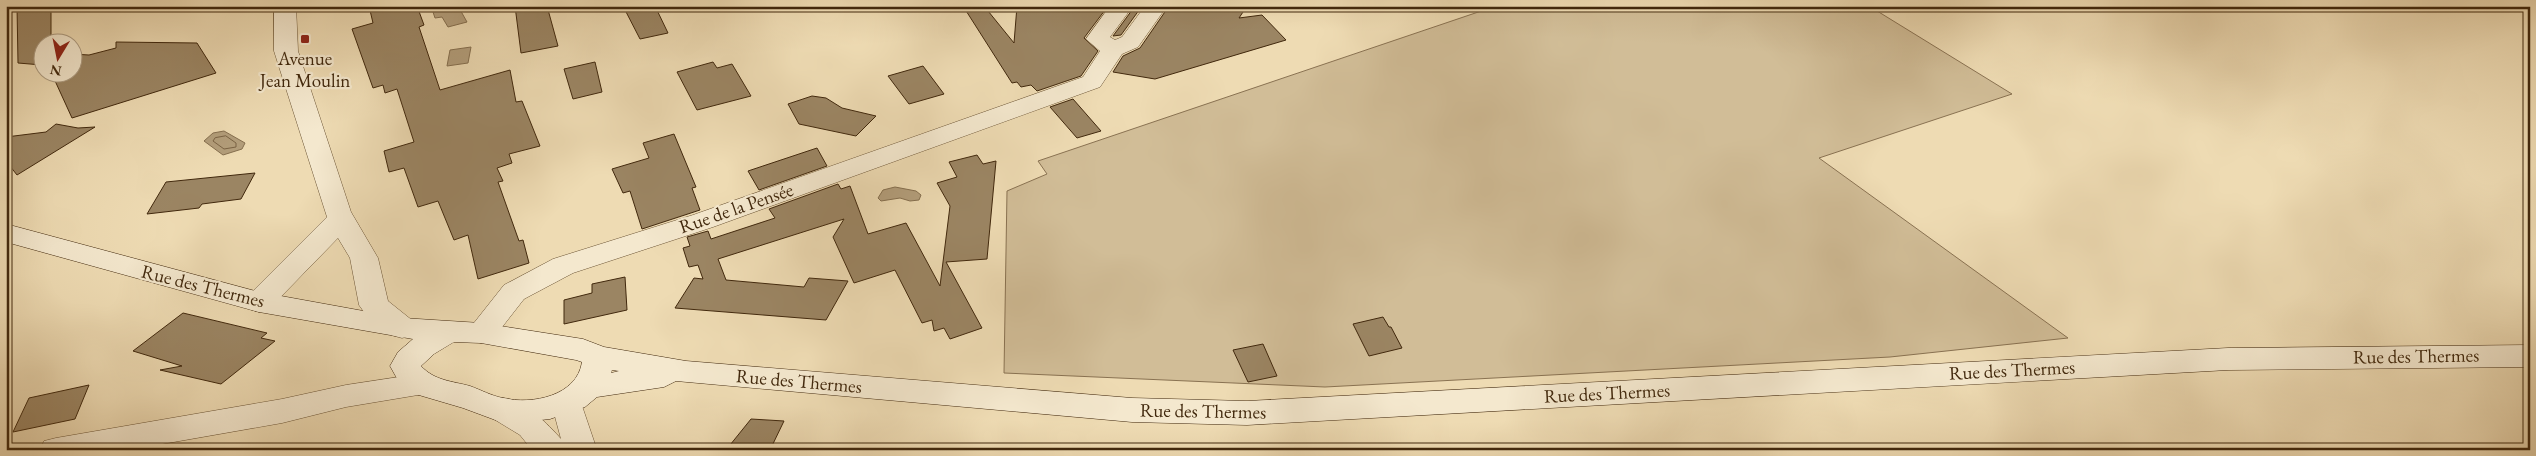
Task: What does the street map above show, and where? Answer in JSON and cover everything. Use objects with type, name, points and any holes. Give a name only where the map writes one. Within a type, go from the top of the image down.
[{"type":"main road","points":[[1122,6],[1097,39],[1113,49],[1130,42],[1156,6]]},
{"type":"main road","points":[[56,450],[166,440],[346,396],[411,357],[374,305],[364,258],[338,212],[286,51],[287,7]]},
{"type":"main road","name":"Rue de la Pensée","points":[[481,333],[514,292],[564,266],[703,221],[1092,82],[1113,49]]},
{"type":"main road","points":[[259,302],[342,218]]},
{"type":"main road","name":"Rue des Thermes","points":[[6,234],[259,302],[411,357],[476,400],[503,410],[536,410],[578,395],[686,372]]},
{"type":"main road","name":"Rue des Thermes","points":[[411,357],[447,332],[481,333],[583,350],[598,357],[686,372],[1132,410],[1247,413],[2228,359],[2466,355],[2530,356]]},
{"type":"main road","points":[[581,450],[578,395],[597,370],[598,357]]},
{"type":"main road","points":[[503,410],[531,427],[552,450]]},
{"type":"shaded area","points":[[1496,6],[1869,6],[2012,94],[1819,158],[2068,338],[1890,357],[1325,387],[1004,373],[1007,191],[1047,174],[1038,161]]},
{"type":"water","points":[[458,6],[467,22],[448,27],[442,17],[435,18],[433,12]]},
{"type":"water","points":[[471,47],[468,63],[447,66],[450,50]]},
{"type":"water","points":[[224,131],[245,143],[242,149],[223,155],[204,141],[213,133]]},
{"type":"water","points":[[895,187],[916,191],[921,195],[919,200],[910,201],[900,198],[881,201],[878,198],[883,190]]},
{"type":"building","points":[[17,6],[51,6],[51,32],[32,32],[32,64],[18,63]]},
{"type":"building","points":[[369,6],[417,6],[424,25],[419,27],[440,90],[510,70],[516,102],[522,101],[540,146],[509,154],[512,163],[497,168],[503,181],[498,182],[519,241],[523,240],[529,263],[478,279],[468,235],[454,240],[438,201],[418,207],[404,168],[389,172],[384,151],[414,142],[397,89],[385,93],[383,85],[373,88],[352,29],[373,23]]},
{"type":"building","points":[[515,6],[547,6],[558,46],[521,53]]},
{"type":"building","points":[[623,6],[655,6],[668,33],[640,39]]},
{"type":"building","points":[[963,6],[984,6],[1014,43],[1017,6],[1108,6],[1084,38],[1098,51],[1081,76],[1037,91],[1031,85],[1021,87],[1017,82],[1012,83]]},
{"type":"building","points":[[1135,6],[1142,6],[1121,35],[1113,36]]},
{"type":"building","points":[[1169,6],[1247,6],[1239,18],[1262,15],[1286,40],[1155,79],[1113,72],[1123,56],[1140,48]]},
{"type":"building","points":[[116,42],[197,43],[216,73],[72,118],[56,82],[82,82],[82,55],[89,55],[116,48]]},
{"type":"building","points":[[595,62],[602,92],[573,99],[564,69]]},
{"type":"building","points":[[713,62],[717,68],[732,64],[751,96],[697,110],[677,72]]},
{"type":"building","points":[[923,66],[944,94],[909,104],[888,76]]},
{"type":"building","points":[[812,96],[826,98],[842,108],[876,116],[856,136],[799,124],[788,104]]},
{"type":"building","points":[[1073,99],[1101,131],[1077,138],[1050,107]]},
{"type":"building","points":[[56,124],[78,128],[95,127],[17,175],[6,161],[6,137],[46,132]]},
{"type":"building","points":[[674,134],[696,187],[692,188],[700,210],[642,229],[630,191],[623,193],[612,169],[649,158],[643,143]]},
{"type":"building","points":[[817,148],[827,166],[759,190],[748,171]]},
{"type":"building","points":[[977,155],[983,164],[996,161],[987,259],[946,262],[982,328],[950,339],[944,328],[934,331],[932,320],[922,323],[895,270],[854,283],[833,237],[844,219],[718,259],[726,280],[804,287],[809,278],[848,281],[826,320],[675,308],[694,278],[703,279],[698,265],[689,267],[683,248],[690,246],[687,237],[708,231],[711,239],[775,218],[769,209],[838,184],[841,189],[850,186],[868,234],[906,223],[940,286],[950,206],[937,183],[957,177],[949,162]]},
{"type":"building","points":[[255,173],[241,199],[202,204],[199,208],[147,214],[166,182]]},
{"type":"building","points":[[625,277],[627,310],[564,324],[564,300],[592,293],[592,284]]},
{"type":"building","points":[[183,313],[267,333],[261,338],[275,341],[221,384],[160,370],[182,366],[133,351]]},
{"type":"building","points":[[1383,317],[1389,327],[1391,327],[1402,348],[1369,356],[1353,324]]},
{"type":"building","points":[[1263,344],[1277,376],[1248,382],[1233,350]]},
{"type":"building","points":[[89,385],[75,419],[13,432],[29,398]]},
{"type":"building","points":[[751,419],[784,421],[770,450],[726,450]]},
{"type":"place","name":"Avenue Jean Moulin","points":[[305,39]]}]
